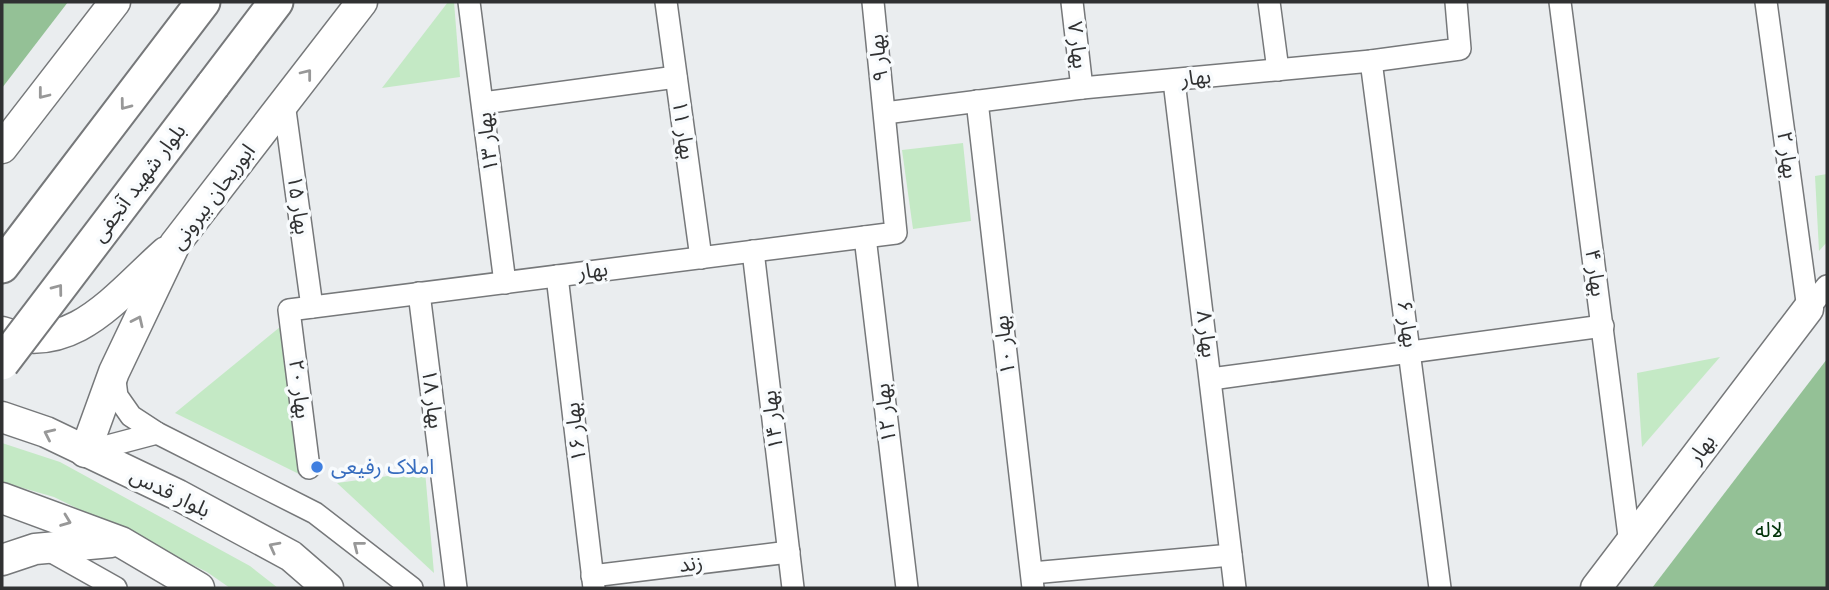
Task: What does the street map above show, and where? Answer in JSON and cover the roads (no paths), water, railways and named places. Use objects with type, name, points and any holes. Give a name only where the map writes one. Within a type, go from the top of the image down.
[{"type":"main road","points":[[2,148],[115,2]]},
{"type":"main road","points":[[2,266],[203,2]]},
{"type":"main road","name":"بلوار شهید آنجفی","points":[[2,363],[276,2]]},
{"type":"main road","name":"ابوریحان بیرونی","points":[[85,453],[114,372],[175,244],[362,2]]},
{"type":"main road","points":[[2,332],[24,340],[52,338],[83,326],[175,244]]},
{"type":"main road","name":"بهار","points":[[1596,588],[1808,309]]},
{"type":"main road","name":"بلوار قدس","points":[[2,417],[46,432],[85,453],[178,495],[291,556],[328,588]]},
{"type":"main road","points":[[2,498],[121,541],[200,588]]},
{"type":"main road","points":[[2,560],[45,548],[121,541]]},
{"type":"street","name":"بهار ۱۳","points":[[469,2],[505,283]]},
{"type":"street","name":"بهار ۱۱","points":[[666,2],[701,258]]},
{"type":"street","name":"بهار ۹","points":[[873,2],[897,233]]},
{"type":"street","name":"بهار ۷","points":[[1072,2],[1083,88]]},
{"type":"street","points":[[1269,2],[1278,70]]},
{"type":"street","name":"بهار","points":[[885,113],[1083,88],[1371,61],[1460,49],[1456,2]]},
{"type":"street","name":"بهار ۴","points":[[1560,2],[1630,544]]},
{"type":"street","name":"بهار ۲","points":[[1766,2],[1808,309]]},
{"type":"street","name":"بهار ۶","points":[[1371,61],[1440,588]]},
{"type":"street","points":[[483,103],[676,77]]},
{"type":"street","name":"بهار ۸","points":[[1174,81],[1235,588]]},
{"type":"street","name":"بهار ۱۰","points":[[977,101],[1032,581]]},
{"type":"street","name":"بهار ۱۵","points":[[284,103],[312,307]]},
{"type":"street","name":"بهار","points":[[289,310],[897,233]]},
{"type":"street","name":"بهار ۱۲","points":[[865,237],[907,588]]},
{"type":"street","name":"بهار ۱۴","points":[[753,251],[793,588]]},
{"type":"street","name":"بهار ۱۶","points":[[557,276],[593,582]]},
{"type":"street","points":[[1808,309],[1827,286]]},
{"type":"street","name":"بهار ۱۸","points":[[419,293],[456,588]]},
{"type":"street","name":"بهار ۲۰","points":[[289,310],[309,468]]},
{"type":"street","points":[[1211,379],[1602,326]]},
{"type":"street","points":[[114,372],[117,396],[122,407],[157,433],[315,513],[412,588]]},
{"type":"street","points":[[85,453],[157,433]]},
{"type":"street","points":[[45,548],[116,588]]},
{"type":"street","name":"زند","points":[[593,582],[789,552]]},
{"type":"street","points":[[1032,581],[1231,555]]},
{"type":"place","name":"املاک رفیعی","points":[[317,467]]},
{"type":"park label","name":"لاله","points":[[1769,530]]}]
